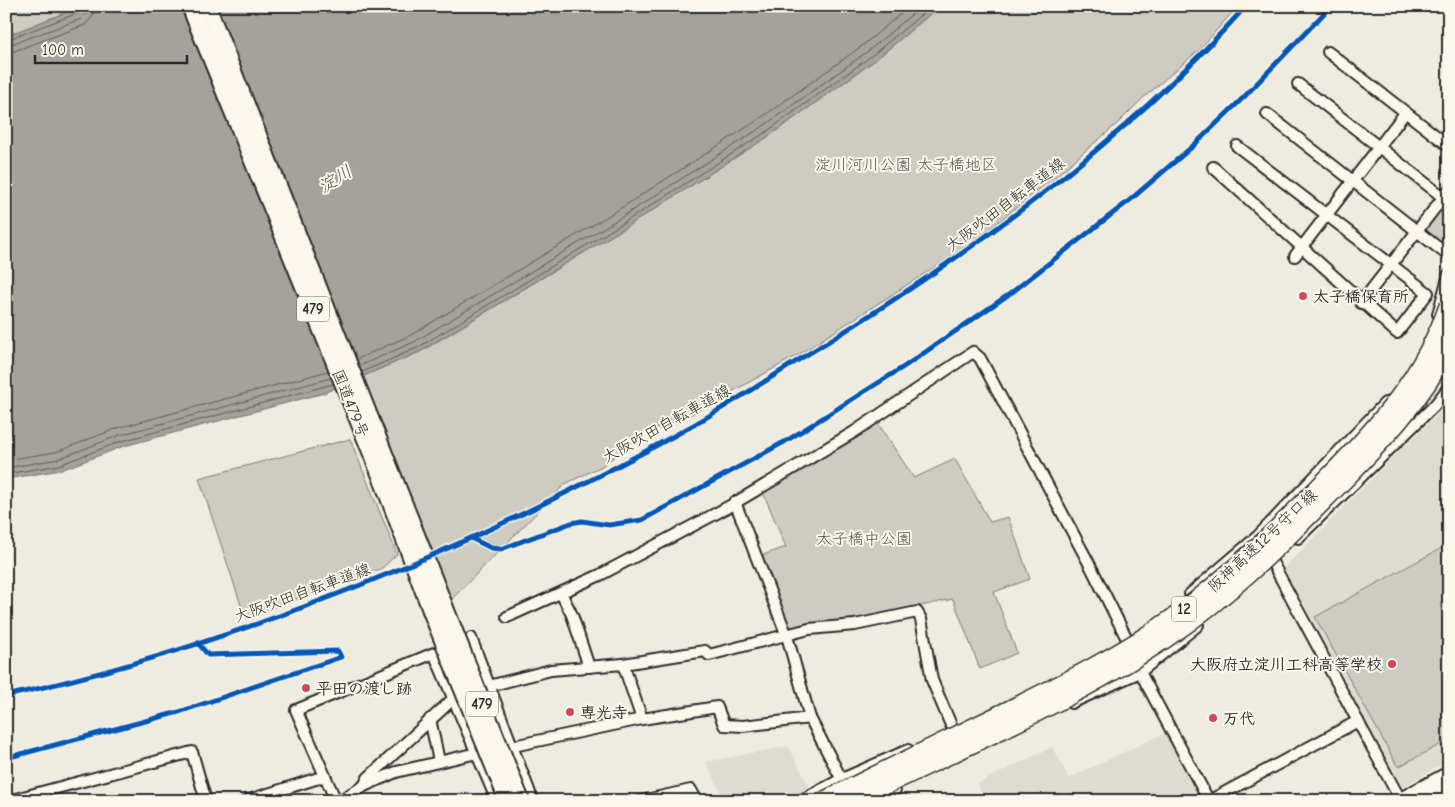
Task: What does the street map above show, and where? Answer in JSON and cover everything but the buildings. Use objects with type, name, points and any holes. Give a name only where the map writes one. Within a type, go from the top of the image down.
[{"type":"highway","name":"国道479号","points":[[190,6],[381,476],[432,612],[508,801]]},
{"type":"highway","name":"国道479号","points":[[206,6],[521,801]]},
{"type":"highway","name":"阪神高速12号守口線","points":[[824,801],[1105,661],[1160,626],[1206,592],[1282,524],[1383,419],[1418,372],[1437,336],[1449,305]]},
{"type":"highway","name":"阪神高速12号守口線","points":[[852,801],[1112,671],[1158,643],[1201,612],[1262,561],[1394,429],[1424,390],[1449,345]]},
{"type":"highway","points":[[1401,801],[1449,775]]},
{"type":"highway","points":[[1426,801],[1449,788]]},
{"type":"street","points":[[1328,52],[1449,146]]},
{"type":"street","points":[[1298,84],[1379,147],[1446,194],[1361,303]]},
{"type":"street","points":[[1295,256],[1405,113]]},
{"type":"street","points":[[1267,114],[1352,183],[1417,230],[1445,254]]},
{"type":"street","points":[[1213,167],[1397,334],[1428,293],[1237,146]]},
{"type":"street","points":[[800,801],[842,779],[954,730],[1128,643],[1162,619],[1258,536],[1394,394],[1414,366],[1439,311],[1449,274]]},
{"type":"street","points":[[507,617],[600,575],[735,502],[881,415],[973,352],[980,358],[1061,509],[1128,643],[1140,672],[1209,801],[1358,721]]},
{"type":"street","points":[[873,801],[1126,676],[1140,672],[1234,597],[1272,562],[1434,406],[1449,387]]},
{"type":"street","points":[[735,502],[787,636],[810,718],[852,801]]},
{"type":"street","points":[[1258,536],[1401,801]]},
{"type":"street","points":[[561,593],[572,615],[590,666]]},
{"type":"street","points":[[489,686],[551,670],[623,664],[705,651],[709,656],[809,630],[855,624],[917,612],[921,620],[932,680],[954,730]]},
{"type":"street","points":[[471,638],[533,801]]},
{"type":"street","points":[[477,753],[396,772],[364,786],[337,801],[296,710],[434,653],[477,753],[497,801]]},
{"type":"street","points":[[623,664],[642,719]]},
{"type":"street","points":[[364,786],[368,778],[430,719],[454,699]]},
{"type":"street","points":[[513,746],[642,719],[718,707],[724,725],[743,726],[810,718]]},
{"type":"street","points":[[430,719],[439,761]]},
{"type":"street","points":[[8,801],[192,752],[206,801]]},
{"type":"street","points":[[246,801],[325,776]]},
{"type":"street","points":[[54,790],[58,801]]},
{"type":"street","points":[[642,801],[691,790],[697,801]]},
{"type":"shaded area","name":"大阪府立淀川工科高等学校","points":[[1449,404],[1449,760],[1402,787],[1284,568],[1395,455]]},
{"type":"shaded area","points":[[1165,733],[1202,801],[986,801],[977,784],[1052,747],[1069,778]]},
{"type":"shaded area","points":[[788,746],[810,788],[785,801],[725,801],[706,762]]},
{"type":"green space","points":[[6,6],[82,6],[6,36]]},
{"type":"green space","name":"淀川河川公園 太子橋地区","points":[[940,6],[1238,6],[1199,50],[1142,99],[1118,123],[1056,176],[969,245],[798,355],[688,416],[644,433],[602,466],[565,484],[440,611],[349,382],[420,352],[631,224],[769,136],[874,61]]},
{"type":"green space","points":[[1449,195],[1448,251],[1425,233],[1425,224]]},
{"type":"green space","name":"太子橋中公園","points":[[877,422],[914,478],[955,459],[990,522],[1008,517],[1030,579],[994,592],[1017,653],[980,669],[953,599],[860,619],[856,618],[787,629],[760,556],[786,547],[763,492]]},
{"type":"green space","points":[[350,439],[397,554],[381,569],[245,617],[199,478]]},
{"type":"green space","points":[[1449,544],[1449,740],[1398,767],[1315,617]]},
{"type":"water","name":"淀川","points":[[82,6],[940,6],[874,61],[769,136],[631,224],[419,352],[324,393],[124,446],[61,470],[6,479],[6,36]]},
{"type":"cycle path","name":"大阪吹田自転車道線","points":[[6,696],[183,649],[357,586],[527,512],[690,427],[920,282],[1036,199],[1146,107],[1197,58],[1246,6]]},
{"type":"cycle path","points":[[471,538],[491,548],[501,549],[571,523],[582,521],[609,525],[642,520],[786,441],[905,366],[1011,293],[1130,200],[1193,146],[1244,97],[1331,6]]},
{"type":"cycle path","points":[[6,758],[179,712],[341,657],[338,651],[208,655],[198,643]]},
{"type":"place","name":"太子橋保育所","points":[[1303,296]]},
{"type":"place","name":"大阪府立淀川工科高等学校","points":[[1392,664]]},
{"type":"place","name":"平田の渡し跡","points":[[306,688]]},
{"type":"place","name":"専光寺","points":[[570,712]]},
{"type":"place","name":"万代","points":[[1213,718]]}]
